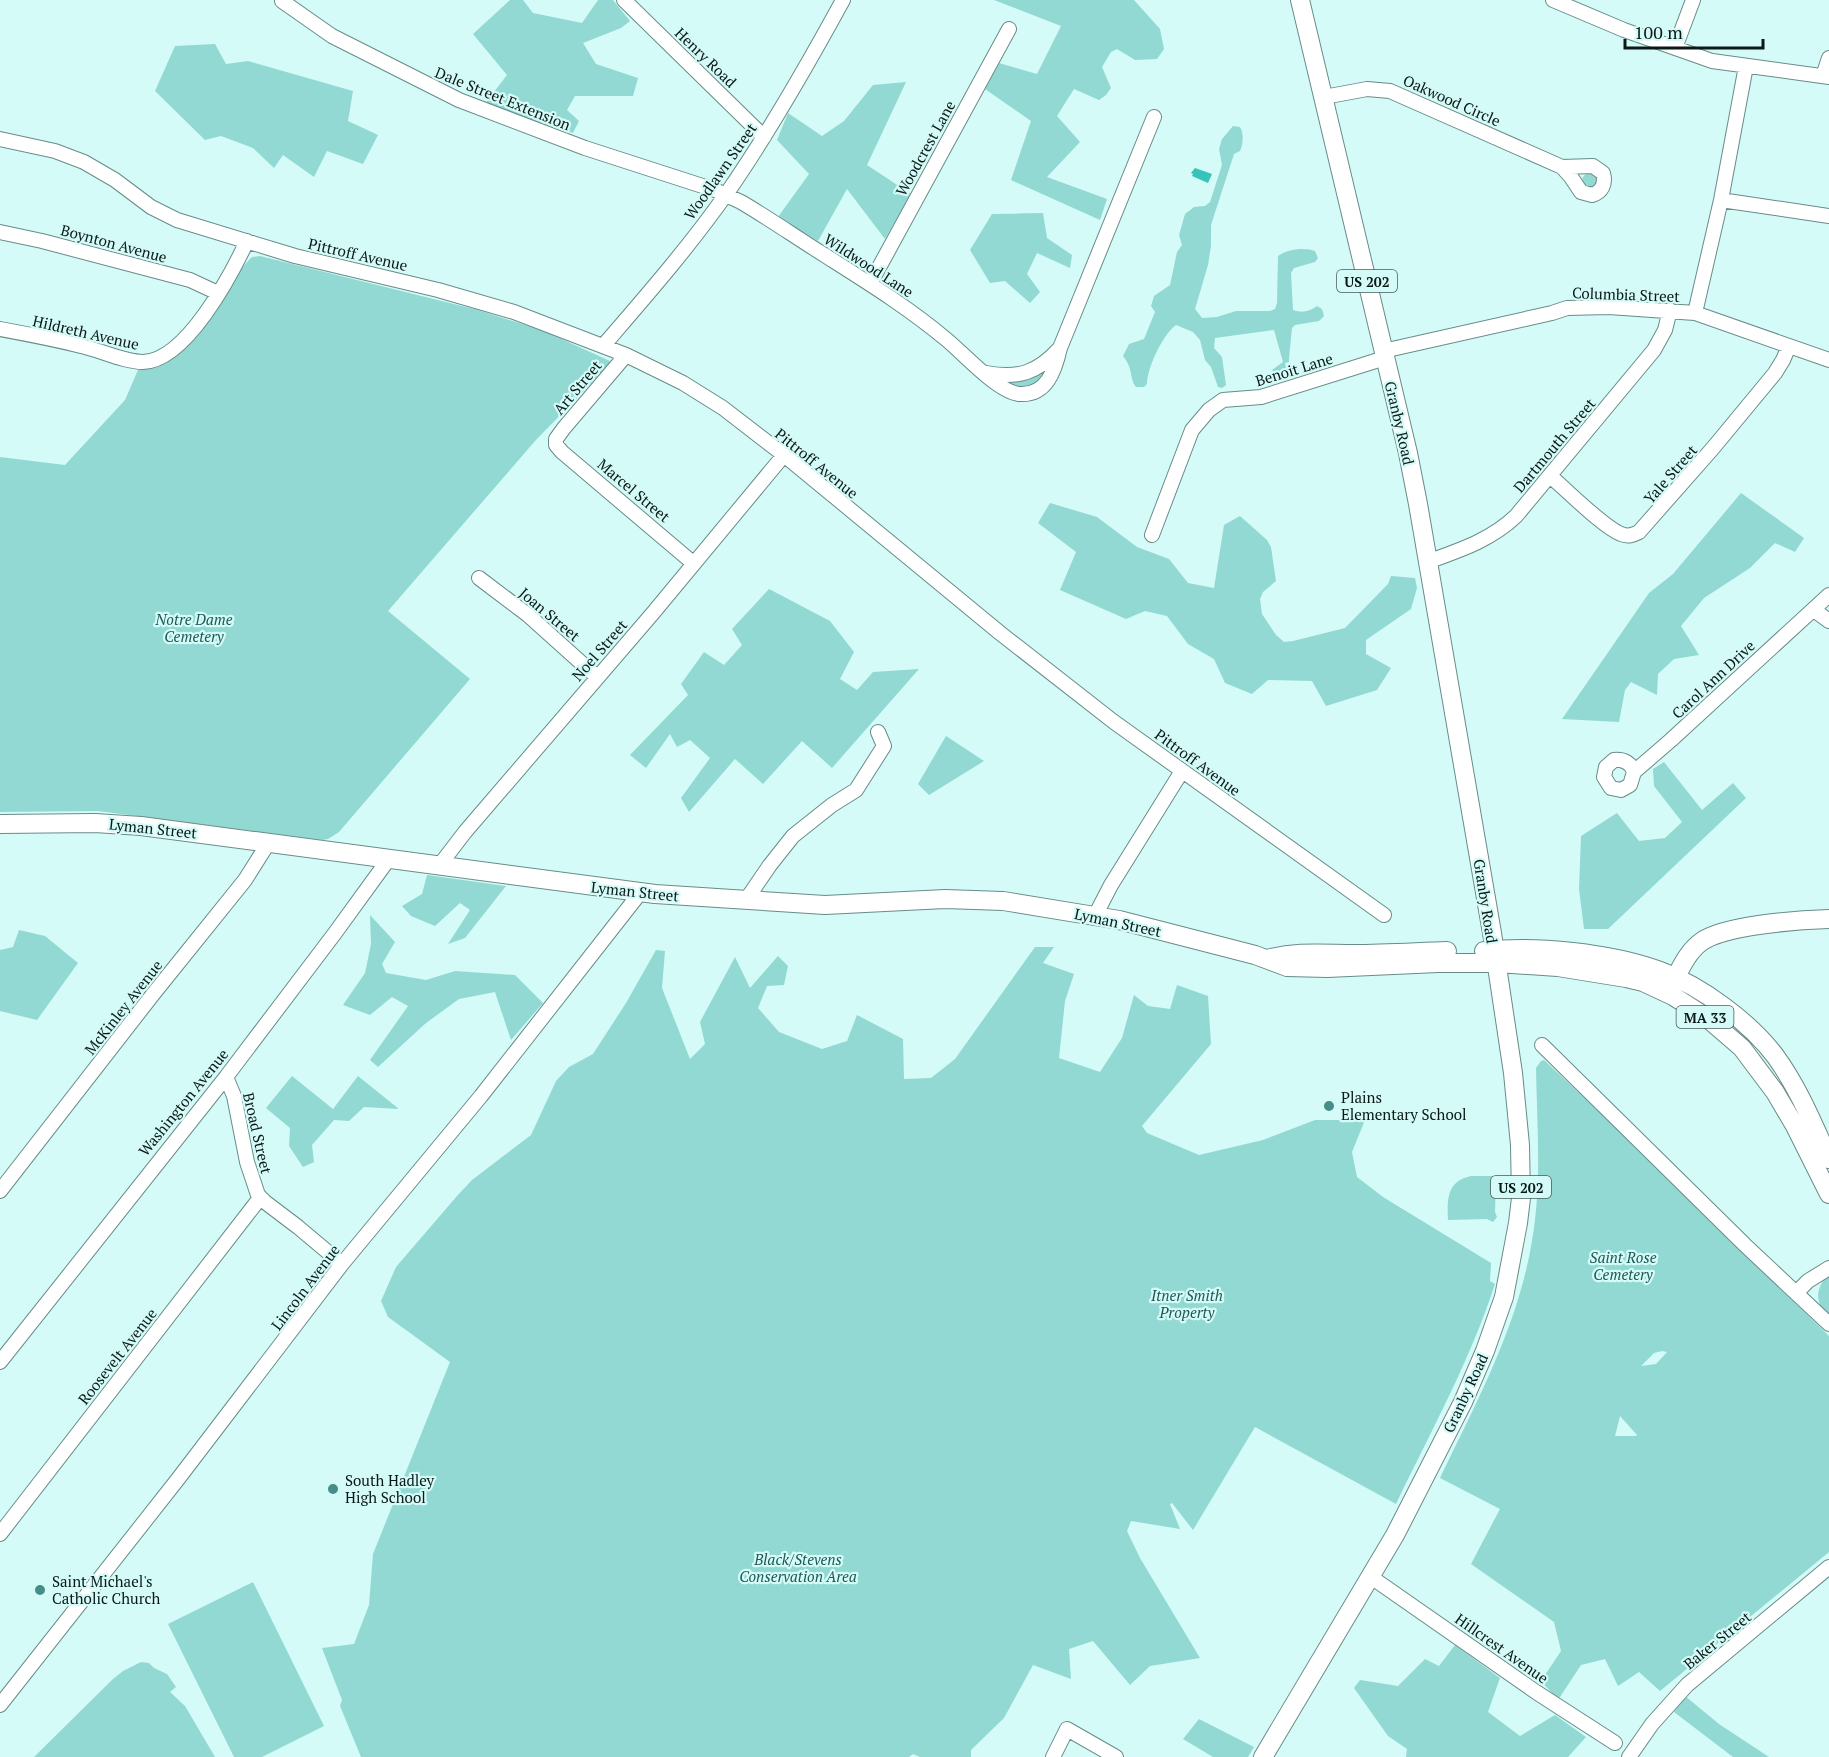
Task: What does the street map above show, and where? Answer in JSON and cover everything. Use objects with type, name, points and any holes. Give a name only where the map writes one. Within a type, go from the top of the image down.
[{"type":"main road","name":"Granby Road","points":[[1263,1757],[1371,1577],[1410,1507],[1475,1377],[1504,1297],[1521,1198],[1520,1145],[1513,1073],[1428,562],[1409,460],[1300,0]]},
{"type":"main road","name":"Lyman Street","points":[[0,824],[106,824],[269,842],[640,893],[825,905],[938,899],[988,899],[1096,914],[1267,959],[1287,968],[1438,963],[1495,957]]},
{"type":"main road","points":[[1671,986],[1696,946],[1715,935],[1766,925],[1829,919]]},
{"type":"main road","name":"MA 33","points":[[1495,957],[1517,948],[1604,957],[1659,971],[1671,986],[1742,1048],[1775,1092],[1829,1194]]},
{"type":"main road","name":"MA 33","points":[[1671,986],[1743,1021],[1775,1056],[1793,1083],[1829,1159]]},
{"type":"street","name":"Dale Street Extension","points":[[280,0],[332,36],[469,105],[585,148],[726,194]]},
{"type":"street","name":"Henry Road","points":[[624,0],[764,137]]},
{"type":"street","name":"Woodlawn Street","points":[[603,346],[654,287],[726,194],[800,78],[843,0]]},
{"type":"street","points":[[1553,0],[1624,30],[1712,61],[1826,76],[1829,58]]},
{"type":"street","points":[[1675,48],[1693,0]]},
{"type":"street","name":"Woodcrest Lane","points":[[870,284],[1009,29]]},
{"type":"street","points":[[1695,313],[1721,200],[1746,66]]},
{"type":"street","name":"Oakwood Circle","points":[[1324,97],[1367,89],[1390,91],[1562,167]]},
{"type":"street","name":"Wildwood Lane","points":[[726,194],[870,284],[937,331],[999,386],[1011,392],[1023,394],[1034,392],[1049,380],[1056,368],[1060,348],[1155,117]]},
{"type":"street","name":"Pittroff Avenue","points":[[0,139],[55,151],[84,162],[177,220],[316,261],[500,307],[626,355],[671,377],[710,399],[784,455],[1034,660],[1182,771],[1384,915]]},
{"type":"street","points":[[1721,200],[1829,216]]},
{"type":"street","name":"Boynton Avenue","points":[[0,232],[190,280],[218,293]]},
{"type":"street","name":"Hildreth Avenue","points":[[0,329],[81,346],[133,361],[151,361],[165,354],[188,335],[234,268],[247,241]]},
{"type":"street","name":"Columbia Street","points":[[1384,354],[1567,308],[1609,307],[1695,313],[1829,360]]},
{"type":"street","name":"Dartmouth Street","points":[[1428,562],[1472,545],[1497,532],[1516,516],[1654,350],[1665,330],[1671,310]]},
{"type":"street","name":"Yale Street","points":[[1550,476],[1611,529],[1624,535],[1634,535],[1640,532],[1775,373],[1789,346]]},
{"type":"street","name":"Wildwood Lane","points":[[986,373],[1005,376],[1028,373],[1042,366],[1060,348]]},
{"type":"street","name":"Benoit Lane","points":[[1152,535],[1192,430],[1198,421],[1219,402],[1227,399],[1261,397],[1384,354]]},
{"type":"street","name":"Art Street","points":[[556,442],[564,428],[626,355]]},
{"type":"street","name":"Marcel Street","points":[[556,442],[562,452],[693,563]]},
{"type":"street","name":"Noel Street","points":[[439,866],[465,832],[784,455]]},
{"type":"street","name":"Joan Street","points":[[479,578],[528,615],[597,677]]},
{"type":"street","name":"Carol Ann Drive","points":[[1634,772],[1829,596]]},
{"type":"street","points":[[1814,610],[1829,621]]},
{"type":"street","points":[[746,900],[793,836],[832,805],[856,790],[884,746],[878,732]]},
{"type":"street","points":[[1096,914],[1116,876],[1182,771]]},
{"type":"street","name":"McKinley Avenue","points":[[0,1191],[245,880],[269,842]]},
{"type":"street","name":"Washington Avenue","points":[[0,1362],[226,1077],[388,860]]},
{"type":"street","name":"Lincoln Avenue","points":[[0,1705],[178,1479],[342,1264],[481,1096],[640,893]]},
{"type":"street","points":[[1542,1045],[1745,1245],[1829,1324]]},
{"type":"street","name":"Broad Street","points":[[226,1077],[236,1105],[251,1179],[260,1198],[342,1264]]},
{"type":"street","name":"Roosevelt Avenue","points":[[0,1534],[260,1198]]},
{"type":"street","points":[[1796,1293],[1829,1268]]},
{"type":"street","name":"Baker Street","points":[[1632,1752],[1665,1708],[1688,1685],[1829,1567]]},
{"type":"street","name":"Hillcrest Avenue","points":[[1371,1577],[1536,1692],[1615,1743]]},
{"type":"street","points":[[1053,1757],[1067,1730],[1115,1757]]},
{"type":"green space","points":[[510,0],[523,0],[533,13],[582,23],[598,0],[613,0],[630,21],[621,28],[583,43],[596,64],[638,78],[633,96],[575,96],[567,110],[579,121],[573,133],[484,105],[507,75],[473,34]]},
{"type":"green space","points":[[994,0],[1134,0],[1160,29],[1164,49],[1157,59],[1135,60],[1117,49],[1111,52],[1102,67],[1111,88],[1106,95],[1099,100],[1074,89],[1057,116],[1080,142],[1047,177],[1107,199],[1100,220],[1011,180],[1031,121],[985,89],[999,63],[1037,74],[1061,26]]},
{"type":"green space","points":[[215,44],[226,64],[248,61],[353,91],[348,121],[378,135],[363,164],[327,151],[314,177],[283,155],[274,168],[253,148],[221,136],[205,140],[155,91],[175,46]]},
{"type":"green space","points":[[906,82],[867,165],[911,194],[885,239],[847,189],[818,241],[778,217],[809,174],[777,140],[788,113],[822,136],[844,121],[873,85]]},
{"type":"green space","points":[[1233,126],[1240,127],[1243,136],[1242,146],[1240,151],[1234,154],[1211,225],[1208,265],[1195,309],[1202,318],[1217,317],[1236,311],[1275,309],[1278,256],[1291,250],[1306,249],[1315,251],[1318,258],[1315,262],[1294,268],[1291,273],[1293,310],[1311,310],[1317,306],[1322,309],[1324,316],[1319,321],[1295,325],[1292,328],[1289,362],[1285,363],[1287,373],[1285,376],[1272,370],[1283,362],[1274,330],[1215,338],[1214,348],[1222,357],[1226,385],[1222,388],[1218,387],[1211,367],[1205,360],[1200,340],[1193,332],[1176,325],[1166,336],[1157,352],[1147,384],[1144,387],[1136,387],[1129,365],[1123,356],[1129,344],[1144,339],[1155,312],[1151,306],[1154,296],[1170,285],[1177,252],[1182,245],[1179,235],[1185,214],[1194,207],[1205,206],[1210,202],[1222,165],[1219,149],[1222,139]]},
{"type":"green space","points":[[1590,173],[1598,181],[1590,189],[1582,181]]},
{"type":"green space","points":[[1043,213],[1047,238],[1072,255],[1070,268],[1037,253],[1027,274],[1040,292],[1030,303],[1005,281],[990,283],[970,250],[992,214]]},
{"type":"green space","name":"Notre Dame Cemetery","points":[[260,256],[478,310],[544,331],[610,361],[609,365],[535,441],[388,611],[470,679],[339,832],[328,839],[98,811],[0,812],[0,457],[65,465],[125,400],[138,370],[161,364],[186,347],[211,317],[241,268],[252,257]]},
{"type":"green space","points":[[1048,367],[1040,384],[1019,390],[1001,380]]},
{"type":"green space","points":[[1741,493],[1804,538],[1795,552],[1775,543],[1750,568],[1704,598],[1681,626],[1699,655],[1674,659],[1658,674],[1657,695],[1631,682],[1625,690],[1619,722],[1562,719],[1649,593],[1673,574]]},
{"type":"green space","points":[[1050,503],[1097,517],[1137,547],[1169,559],[1188,583],[1214,588],[1224,525],[1240,516],[1267,540],[1271,547],[1276,581],[1263,592],[1260,599],[1262,614],[1276,635],[1284,642],[1345,628],[1388,584],[1391,576],[1415,578],[1417,588],[1411,609],[1366,640],[1366,654],[1391,668],[1377,690],[1326,706],[1312,681],[1268,680],[1252,694],[1225,683],[1214,659],[1188,644],[1167,616],[1145,611],[1126,619],[1060,590],[1076,552],[1038,523]]},
{"type":"green space","points":[[769,589],[830,621],[854,652],[840,679],[857,690],[873,672],[919,669],[832,768],[802,741],[763,784],[735,759],[689,812],[681,798],[710,758],[690,740],[677,747],[670,734],[646,768],[630,755],[688,695],[681,684],[704,652],[724,665],[742,645],[732,629]]},
{"type":"green space","points":[[946,736],[984,761],[929,795],[918,784]]},
{"type":"green space","points":[[1664,762],[1702,810],[1733,783],[1746,798],[1608,929],[1584,929],[1579,889],[1581,836],[1617,813],[1639,841],[1665,838],[1682,822],[1654,786],[1653,769]]},
{"type":"green space","points":[[427,875],[506,886],[465,938],[448,944],[470,910],[460,903],[435,926],[411,916],[402,906],[422,894]]},
{"type":"green space","points":[[370,915],[395,942],[382,964],[386,973],[426,980],[455,971],[515,975],[543,1003],[511,1040],[495,992],[459,999],[426,1023],[378,1067],[370,1060],[408,1006],[392,997],[370,1015],[343,1005],[365,973],[371,944]]},
{"type":"green space","points":[[19,930],[45,936],[78,963],[37,1020],[0,1011],[0,950],[13,947]]},
{"type":"green space","points":[[1035,947],[1054,947],[1043,963],[1074,974],[1065,1001],[1059,1058],[1100,1072],[1122,1038],[1134,995],[1148,1006],[1170,1009],[1177,985],[1208,996],[1211,1044],[1142,1126],[1147,1133],[1199,1155],[1263,1140],[1315,1120],[1365,1120],[1352,1152],[1357,1177],[1383,1197],[1491,1263],[1490,1281],[1495,1284],[1474,1341],[1396,1504],[1255,1427],[1193,1530],[1172,1503],[1170,1504],[1180,1529],[1131,1521],[1127,1531],[1140,1558],[1200,1658],[1150,1666],[1130,1685],[1093,1641],[1069,1649],[1071,1679],[1033,1665],[1004,1718],[971,1750],[971,1757],[920,1757],[913,1754],[909,1757],[361,1757],[340,1706],[342,1700],[322,1648],[354,1644],[369,1605],[373,1554],[450,1362],[388,1317],[381,1301],[396,1267],[457,1196],[472,1180],[531,1135],[556,1081],[569,1067],[593,1054],[626,1003],[656,950],[665,951],[662,988],[690,1059],[705,1044],[700,1022],[735,957],[750,988],[778,956],[788,966],[784,985],[767,986],[758,1008],[779,1032],[822,1049],[847,1041],[857,1015],[903,1039],[904,1079],[931,1078],[955,1059]]},
{"type":"green space","name":"Saint Rose Cemetery","points":[[1544,1060],[1637,1147],[1829,1336],[1829,1552],[1660,1691],[1639,1672],[1618,1686],[1605,1659],[1581,1665],[1558,1700],[1541,1681],[1561,1651],[1554,1622],[1471,1564],[1500,1509],[1440,1478],[1495,1362],[1526,1272],[1537,1198],[1536,1068]],"holes":[[[1667,1352],[1656,1364],[1641,1366],[1654,1353]],[[1620,1416],[1637,1435],[1636,1436],[1615,1436]]]},
{"type":"green space","points":[[292,1076],[333,1109],[358,1076],[399,1109],[364,1107],[349,1121],[334,1120],[312,1145],[314,1162],[303,1167],[289,1146],[290,1128],[266,1108]]},
{"type":"green space","points":[[1471,1176],[1496,1176],[1495,1212],[1497,1217],[1493,1222],[1487,1219],[1448,1220],[1450,1192],[1457,1182]]},
{"type":"green space","points":[[1829,1274],[1829,1316],[1821,1306],[1818,1295],[1824,1279]]},
{"type":"green space","points":[[253,1582],[324,1726],[262,1757],[234,1757],[168,1624]]},
{"type":"green space","points":[[1455,1645],[1500,1678],[1488,1712],[1520,1736],[1555,1715],[1586,1737],[1568,1757],[1406,1757],[1407,1749],[1388,1736],[1354,1688],[1360,1680],[1398,1686],[1425,1659],[1439,1666]]},
{"type":"green space","points":[[141,1662],[149,1663],[167,1674],[176,1687],[170,1692],[185,1706],[215,1757],[34,1757],[113,1679]]},
{"type":"green space","points":[[1685,1696],[1719,1724],[1769,1757],[1733,1757],[1674,1712]]},
{"type":"green space","points":[[1199,1719],[1254,1747],[1248,1757],[1213,1757],[1183,1739]]},
{"type":"shaded area","points":[[1195,168],[1212,174],[1208,183],[1192,176],[1191,173]]},
{"type":"place","name":"Plains Elementary School","points":[[1329,1106]]},
{"type":"place","name":"South Hadley High School","points":[[333,1489]]},
{"type":"place","name":"Saint Michael's Catholic Church","points":[[40,1590]]},
{"type":"park label","name":"Itner Smith Property","points":[[1187,1304]]},
{"type":"park label","name":"Black/Stevens Conservation Area","points":[[798,1568]]}]
